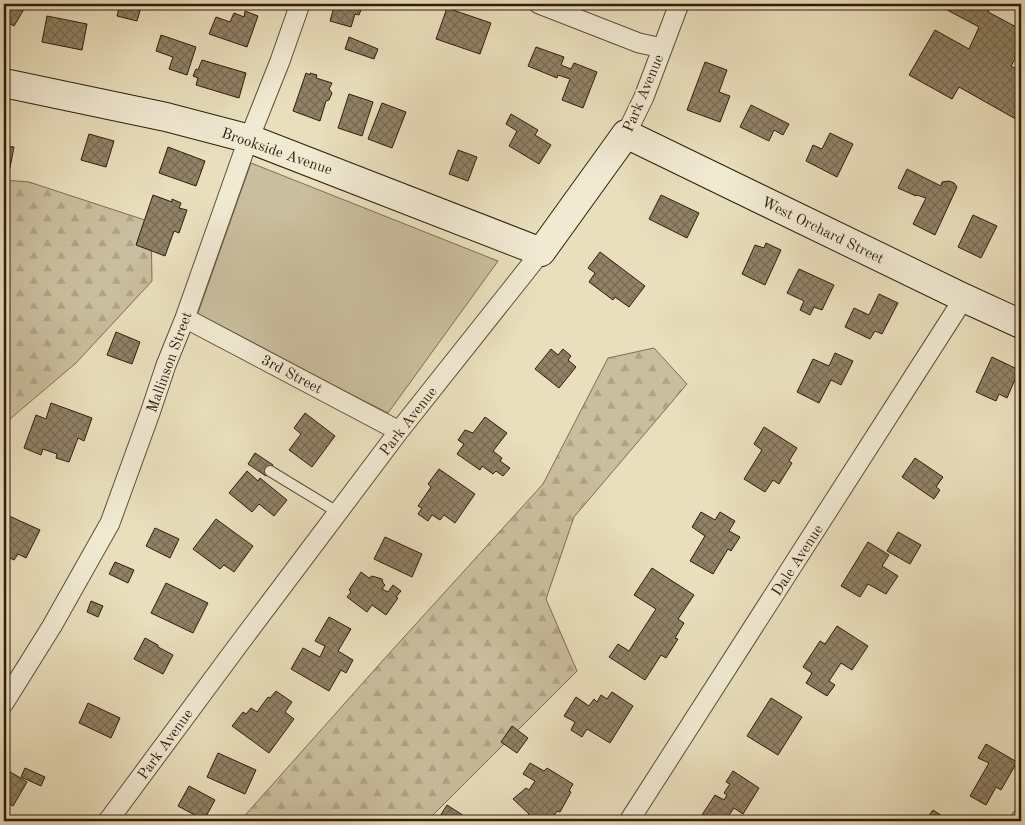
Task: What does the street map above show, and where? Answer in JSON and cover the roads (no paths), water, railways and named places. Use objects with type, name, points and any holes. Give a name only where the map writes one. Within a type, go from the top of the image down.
[{"type":"main road","name":"Brookside Avenue","points":[[4,83],[166,117],[250,139],[541,252]]},
{"type":"main road","name":"Park Avenue","points":[[541,252],[626,134]]},
{"type":"main road","name":"West Orchard Street","points":[[626,134],[1021,324]]},
{"type":"street","name":"Mallinson Street","points":[[4,703],[52,626],[110,523],[243,154],[300,4]]},
{"type":"street","points":[[539,4],[639,43],[662,48]]},
{"type":"street","name":"Park Avenue","points":[[626,134],[644,97],[679,4]]},
{"type":"street","name":"Park Avenue","points":[[108,821],[399,431],[541,252]]},
{"type":"street","name":"Dale Avenue","points":[[629,821],[964,298]]},
{"type":"street","name":"3rd Street","points":[[185,318],[399,431]]},
{"type":"lane","points":[[270,471],[338,513]]}]
